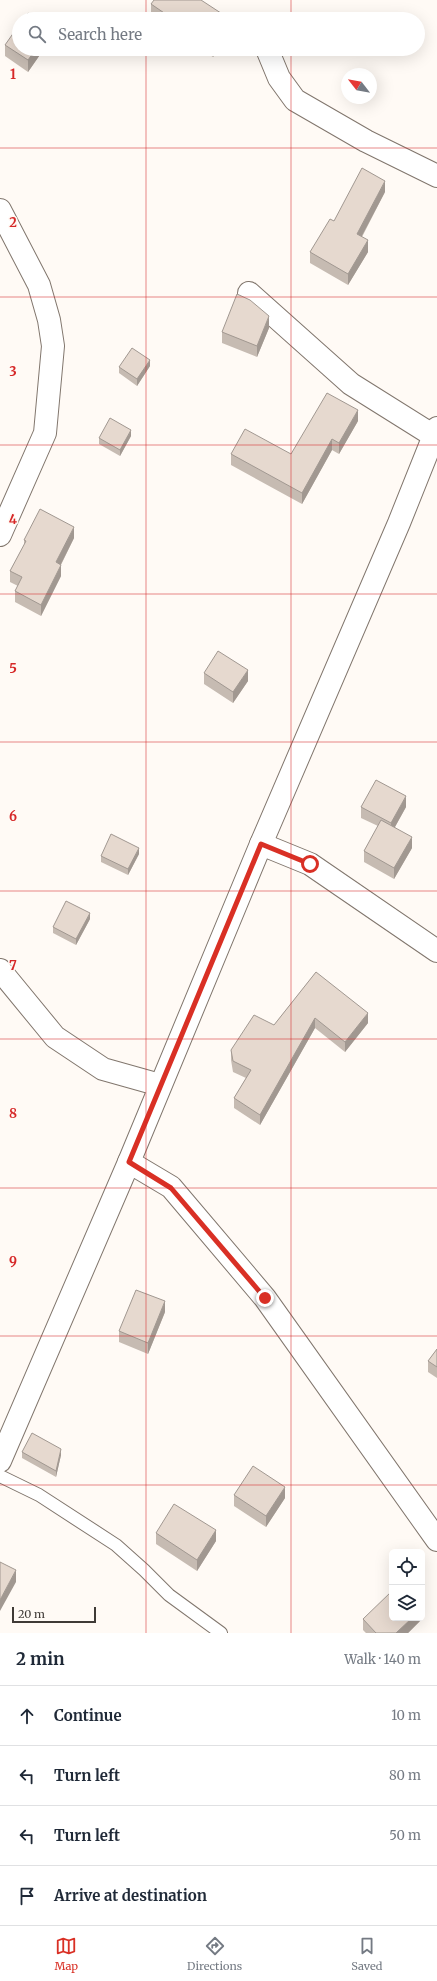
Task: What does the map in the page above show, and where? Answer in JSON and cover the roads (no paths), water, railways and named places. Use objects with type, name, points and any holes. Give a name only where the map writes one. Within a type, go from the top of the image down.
[{"type":"street","points":[[270,56],[279,78],[296,100],[366,141],[437,176]]},
{"type":"street","points":[[0,210],[39,285],[49,320],[53,346],[45,433],[5,520],[0,535]]},
{"type":"street","points":[[0,1461],[129,1162],[261,844],[399,523],[435,432],[351,384],[249,293]]},
{"type":"street","points":[[261,844],[310,864],[437,951]]},
{"type":"street","points":[[0,970],[55,1037],[103,1068],[160,1085]]},
{"type":"street","points":[[129,1162],[171,1188],[265,1298],[437,1540]]},
{"type":"lane","points":[[0,1476],[39,1495],[116,1545],[169,1595],[221,1633]]}]
